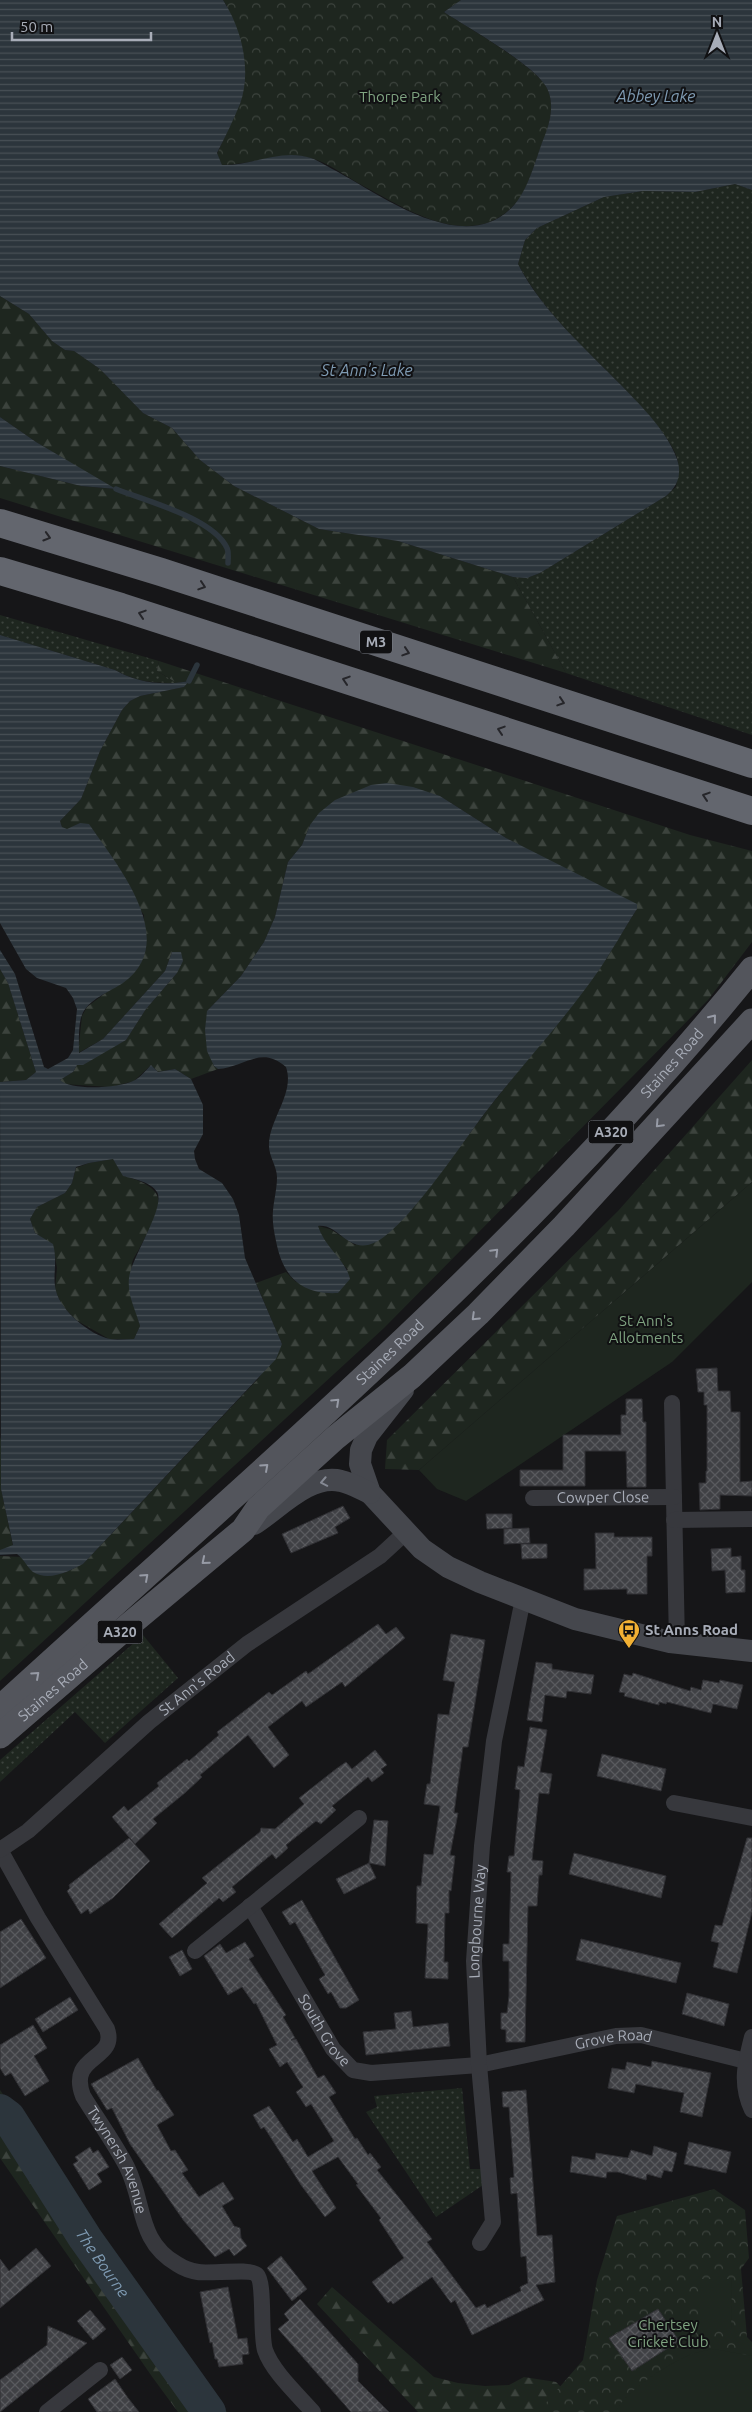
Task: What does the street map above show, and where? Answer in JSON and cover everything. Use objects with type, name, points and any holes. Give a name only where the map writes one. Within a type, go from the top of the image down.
[{"type":"highway","name":"M3","points":[[0,523],[180,578],[752,764]]},
{"type":"highway","points":[[0,571],[130,610],[752,811]]},
{"type":"main road","name":"Staines Road","points":[[0,1708],[300,1435],[460,1286],[530,1217],[609,1134],[709,1022],[752,969]]},
{"type":"main road","name":"Staines Road","points":[[0,1736],[128,1625],[243,1530],[258,1508],[335,1438],[412,1376],[478,1314],[564,1226],[752,1021]]},
{"type":"main road","points":[[360,1464],[361,1450],[367,1436],[396,1401],[412,1376]]},
{"type":"main road","points":[[300,1435],[324,1434],[335,1438],[347,1446],[360,1464],[370,1492],[404,1533],[422,1549],[448,1567],[575,1619],[677,1643],[752,1651]]},
{"type":"main road","points":[[243,1530],[267,1516],[292,1495],[308,1486],[326,1481],[340,1480],[370,1492]]},
{"type":"street","points":[[672,1403],[677,1643]]},
{"type":"street","name":"Cowper Close","points":[[533,1498],[674,1497]]},
{"type":"street","points":[[674,1520],[752,1519]]},
{"type":"street","name":"St Ann's Road","points":[[0,1850],[28,1832],[149,1722],[247,1644],[380,1556],[404,1533]]},
{"type":"street","name":"Longbourne Way","points":[[480,2243],[493,2222],[479,2065],[474,1961],[482,1846],[494,1741],[523,1599]]},
{"type":"street","points":[[674,1803],[752,1818]]},
{"type":"street","points":[[195,1951],[359,1818]]},
{"type":"street","name":"Twynersh Avenue","points":[[0,1850],[43,1926],[107,2029],[110,2038],[108,2046],[85,2065],[80,2073],[78,2084],[83,2096],[127,2167],[151,2242],[161,2253],[178,2265],[197,2272],[225,2273],[250,2270],[257,2274],[261,2283],[262,2332],[269,2361],[313,2412]]},
{"type":"street","name":"South Grove","points":[[250,1906],[333,2049],[353,2070],[371,2073],[479,2065]]},
{"type":"street","name":"Grove Road","points":[[479,2065],[616,2036],[641,2035],[746,2061]]},
{"type":"street","points":[[752,2037],[746,2061],[744,2082],[746,2097],[752,2110]]},
{"type":"street","points":[[57,2409],[100,2370]]},
{"type":"green space","name":"Thorpe Park","points":[[223,0],[461,0],[444,12],[498,46],[526,67],[545,85],[550,97],[551,110],[547,130],[529,181],[520,197],[515,204],[497,218],[478,225],[457,226],[436,221],[416,213],[311,158],[288,156],[222,165],[217,154],[240,103],[245,68],[227,6]]},
{"type":"green space","points":[[735,184],[752,190],[752,735],[566,673],[513,577],[527,578],[540,573],[666,496],[676,487],[678,467],[678,461],[673,448],[663,432],[617,380],[567,330],[530,284],[518,264],[525,240],[537,228],[604,197],[643,191],[695,192]]},
{"type":"green space","points":[[0,296],[29,314],[52,341],[65,350],[74,351],[100,369],[143,413],[172,428],[200,460],[234,486],[319,529],[398,541],[513,577],[566,673],[0,498],[0,466],[81,486],[114,489],[36,442],[0,417]]},
{"type":"green space","points":[[0,615],[159,661],[157,671],[177,683],[152,682],[138,679],[115,670],[0,635]]},
{"type":"green space","points":[[159,661],[690,835],[752,851],[752,942],[708,1000],[384,1328],[0,1681],[0,1556],[22,1557],[34,1572],[64,1573],[83,1564],[258,1379],[282,1344],[256,1283],[286,1272],[296,1282],[348,1270],[324,1241],[318,1226],[330,1229],[355,1245],[422,1197],[488,1109],[598,971],[637,909],[506,838],[440,796],[310,825],[302,845],[288,862],[275,917],[264,942],[241,976],[207,1011],[214,1066],[218,1069],[191,1079],[175,1069],[158,1072],[151,1065],[134,1081],[111,1087],[63,1084],[60,1080],[73,1072],[77,1065],[126,1040],[146,1009],[177,973],[172,952],[165,971],[103,1039],[78,1053],[82,1016],[87,1007],[138,968],[145,953],[144,915],[80,823],[67,830],[62,827],[60,821],[81,799],[100,751],[122,710],[130,701],[140,696],[184,687],[188,681],[177,683],[157,671]]},
{"type":"green space","points":[[0,969],[8,983],[36,1072],[26,1080],[0,1082]]},
{"type":"green space","points":[[752,1060],[752,1182],[419,1470],[385,1469],[387,1440],[618,1211]]},
{"type":"green space","points":[[113,1159],[124,1176],[151,1188],[157,1195],[159,1203],[153,1222],[132,1262],[135,1304],[140,1326],[134,1339],[109,1339],[76,1320],[62,1305],[55,1290],[57,1268],[53,1245],[35,1233],[30,1219],[37,1207],[65,1193],[72,1183],[76,1168],[89,1163]]},
{"type":"green space","name":"St Ann's Allotments","points":[[752,1182],[752,1282],[672,1362],[466,1501],[437,1489],[419,1470]]},
{"type":"green space","points":[[0,1437],[2,1442],[1,1489],[13,1546],[0,1552]]},
{"type":"green space","points":[[143,1635],[178,1678],[105,1743],[75,1712],[0,1782],[0,1760]]},
{"type":"green space","points":[[462,2088],[470,2169],[485,2169],[483,2185],[436,2217],[366,2112],[377,2107],[374,2096]]},
{"type":"green space","points":[[0,2090],[213,2395],[227,2412],[178,2412],[153,2378],[0,2158]]},
{"type":"green space","name":"Chertsey Cricket Club","points":[[714,2189],[745,2210],[749,2258],[741,2269],[747,2337],[752,2342],[752,2412],[538,2412],[583,2360],[597,2280],[617,2216]]},
{"type":"green space","points":[[700,2279],[732,2279],[731,2330],[700,2330]]},
{"type":"green space","points":[[332,2287],[434,2377],[458,2383],[485,2386],[509,2385],[524,2377],[556,2382],[581,2407],[579,2412],[418,2412],[317,2304]]},
{"type":"green space","points":[[714,2349],[752,2356],[752,2412],[616,2412],[626,2397],[665,2368],[689,2355]]},
{"type":"water","name":"St Ann's Lake","points":[[0,0],[223,0],[230,11],[240,37],[245,64],[245,78],[240,104],[217,153],[222,165],[233,165],[278,156],[300,155],[321,163],[379,196],[426,218],[451,225],[474,226],[496,219],[515,204],[520,197],[529,180],[547,129],[551,103],[545,85],[526,66],[444,12],[461,0],[752,0],[752,190],[735,184],[695,192],[643,191],[604,197],[537,228],[525,240],[518,264],[539,298],[579,343],[638,402],[660,429],[677,459],[679,475],[676,484],[666,496],[540,573],[527,578],[513,577],[398,541],[319,529],[234,486],[200,460],[172,428],[143,413],[100,369],[74,351],[65,350],[52,341],[29,314],[0,296]]},
{"type":"water","points":[[0,417],[36,442],[116,489],[81,486],[0,466]]},
{"type":"water","points":[[0,635],[115,670],[142,681],[170,683],[189,681],[184,687],[140,696],[130,701],[122,710],[100,751],[81,799],[60,821],[62,827],[67,829],[80,823],[89,824],[127,881],[138,903],[145,925],[146,946],[140,966],[123,983],[94,1000],[82,1015],[79,1053],[103,1039],[165,971],[172,952],[181,952],[183,961],[177,973],[146,1009],[126,1040],[83,1065],[77,1065],[73,1072],[60,1080],[74,1086],[107,1087],[136,1080],[151,1065],[158,1072],[175,1069],[191,1079],[203,1105],[203,1134],[194,1151],[195,1159],[199,1169],[222,1183],[233,1199],[239,1215],[245,1258],[282,1344],[276,1359],[83,1564],[52,1576],[39,1575],[33,1572],[17,1554],[0,1555],[0,1550],[13,1545],[1,1489],[0,1082],[26,1080],[36,1072],[8,983],[0,969],[0,950],[15,974],[44,1067],[48,1069],[68,1058],[73,1050],[77,1009],[73,998],[66,988],[37,978],[26,969],[0,923]],"holes":[[[113,1159],[123,1176],[142,1181],[151,1186],[157,1192],[158,1199],[153,1221],[135,1258],[129,1278],[131,1297],[140,1326],[134,1339],[110,1339],[94,1333],[77,1321],[59,1299],[55,1285],[53,1244],[35,1233],[30,1219],[37,1207],[65,1193],[72,1183],[76,1167]]]},
{"type":"water","points":[[387,783],[413,787],[440,796],[506,838],[637,904],[637,909],[604,963],[585,989],[481,1118],[432,1186],[402,1221],[376,1242],[366,1245],[358,1245],[332,1229],[318,1226],[325,1241],[348,1272],[350,1279],[338,1293],[325,1293],[304,1287],[289,1274],[279,1254],[273,1223],[277,1177],[269,1144],[273,1125],[285,1096],[288,1077],[286,1067],[277,1061],[261,1057],[218,1069],[214,1066],[207,1051],[205,1030],[207,1011],[241,976],[264,942],[275,917],[288,862],[302,845],[310,825],[319,813],[335,800],[371,785]]},
{"type":"building","points":[[717,1368],[718,1391],[730,1391],[731,1412],[740,1412],[740,1482],[752,1481],[752,1496],[720,1495],[720,1509],[700,1510],[699,1483],[706,1483],[707,1471],[707,1405],[704,1405],[704,1392],[698,1392],[696,1369]]},
{"type":"building","points":[[626,1399],[642,1399],[643,1422],[646,1422],[646,1487],[627,1487],[626,1451],[585,1451],[585,1486],[520,1486],[520,1470],[563,1470],[563,1435],[621,1435],[621,1415],[626,1415]]},
{"type":"building","points":[[343,1506],[350,1518],[335,1527],[338,1533],[291,1553],[282,1534]]},
{"type":"building","points":[[486,1514],[512,1514],[512,1528],[487,1529]]},
{"type":"building","points":[[529,1528],[530,1543],[504,1544],[504,1529]]},
{"type":"building","points":[[595,1533],[614,1533],[614,1537],[652,1537],[652,1556],[647,1556],[647,1594],[627,1594],[627,1589],[584,1590],[584,1569],[596,1569]]},
{"type":"building","points":[[521,1544],[547,1544],[547,1558],[522,1559]]},
{"type":"building","points":[[731,1548],[731,1557],[741,1556],[741,1570],[745,1570],[745,1592],[726,1593],[725,1570],[712,1571],[711,1549]]},
{"type":"building","points":[[378,1624],[386,1634],[396,1627],[405,1638],[345,1687],[342,1682],[306,1707],[302,1701],[268,1727],[289,1755],[274,1768],[248,1735],[200,1775],[202,1777],[186,1792],[153,1819],[157,1823],[135,1844],[112,1817],[124,1806],[128,1811],[159,1786],[157,1783],[187,1759],[189,1761],[219,1735],[217,1732],[269,1692],[272,1695],[306,1671],[308,1674]]},
{"type":"building","points":[[451,1634],[485,1640],[468,1747],[463,1747],[454,1813],[458,1813],[450,1855],[455,1856],[451,1891],[449,1890],[449,1913],[445,1913],[444,1962],[448,1962],[448,1979],[425,1978],[428,1924],[416,1923],[417,1886],[421,1886],[424,1854],[433,1855],[440,1806],[424,1804],[427,1784],[430,1784],[438,1714],[449,1715],[455,1682],[443,1680]]},
{"type":"building","points":[[536,1662],[552,1664],[552,1669],[594,1675],[591,1694],[567,1691],[566,1698],[545,1695],[542,1722],[527,1720]]},
{"type":"building","points":[[633,1673],[690,1691],[691,1687],[701,1690],[703,1680],[719,1683],[720,1680],[743,1685],[737,1709],[713,1704],[711,1713],[667,1702],[666,1704],[659,1702],[659,1705],[624,1696],[625,1693],[619,1692],[624,1674],[632,1676]]},
{"type":"building","points":[[530,1727],[547,1730],[540,1772],[552,1774],[549,1794],[539,1793],[532,1860],[543,1861],[542,1875],[539,1875],[537,1906],[528,1906],[525,2042],[506,2042],[506,2030],[501,2029],[501,2013],[507,2013],[509,1996],[509,1961],[503,1961],[503,1944],[509,1944],[511,1872],[507,1872],[509,1856],[514,1856],[520,1790],[515,1789],[518,1766],[524,1767]]},
{"type":"building","points":[[375,1750],[387,1765],[381,1769],[384,1773],[372,1782],[368,1777],[332,1806],[336,1810],[321,1824],[316,1821],[286,1845],[288,1848],[276,1859],[272,1854],[232,1887],[236,1892],[223,1902],[219,1898],[172,1938],[159,1924],[207,1883],[202,1878],[260,1832],[261,1828],[275,1829],[304,1804],[299,1798],[346,1762],[352,1769]]},
{"type":"building","points":[[602,1754],[666,1769],[661,1791],[597,1776]]},
{"type":"building","points":[[374,1820],[388,1821],[385,1866],[369,1863]]},
{"type":"building","points":[[129,1838],[150,1861],[113,1898],[90,1914],[88,1909],[81,1914],[67,1891],[70,1888],[69,1885]]},
{"type":"building","points":[[747,1838],[752,1838],[752,1912],[737,1973],[713,1967],[719,1943],[711,1941],[715,1925],[722,1926]]},
{"type":"building","points":[[574,1853],[666,1876],[661,1898],[569,1874]]},
{"type":"building","points":[[369,1863],[376,1878],[344,1894],[336,1879]]},
{"type":"building","points":[[302,1900],[359,2000],[346,2008],[340,2008],[331,1992],[328,1994],[319,1979],[325,1975],[295,1922],[290,1925],[282,1912]]},
{"type":"building","points":[[21,1919],[46,1958],[0,1988],[0,1932]]},
{"type":"building","points":[[581,1939],[681,1963],[676,1983],[576,1960]]},
{"type":"building","points":[[245,1942],[254,1956],[249,1959],[286,2015],[283,2017],[295,2038],[291,2040],[296,2039],[318,2078],[324,2075],[336,2093],[329,2097],[355,2139],[357,2138],[368,2155],[370,2153],[381,2167],[377,2170],[432,2239],[427,2242],[476,2308],[485,2304],[487,2308],[521,2291],[520,2287],[528,2283],[526,2256],[521,2257],[517,2193],[511,2194],[510,2178],[514,2177],[509,2107],[503,2107],[502,2092],[526,2090],[537,2236],[552,2235],[555,2282],[536,2285],[544,2300],[472,2335],[455,2300],[451,2303],[432,2277],[393,2304],[391,2301],[388,2303],[372,2282],[404,2258],[379,2220],[381,2218],[356,2185],[358,2184],[338,2157],[312,2171],[336,2208],[325,2217],[301,2185],[264,2127],[261,2129],[253,2115],[269,2106],[293,2142],[297,2139],[308,2157],[334,2141],[311,2104],[306,2107],[296,2092],[303,2087],[287,2062],[280,2067],[269,2049],[277,2045],[256,2003],[254,2004],[242,1987],[228,1995],[204,1956],[220,1944],[226,1953]]},
{"type":"building","points":[[182,1950],[192,1969],[180,1976],[169,1957]]},
{"type":"building","points":[[687,1993],[729,2004],[724,2026],[682,2014]]},
{"type":"building","points":[[70,1997],[78,2010],[43,2032],[35,2019]]},
{"type":"building","points":[[411,2011],[413,2027],[448,2023],[450,2046],[366,2055],[363,2032],[396,2029],[394,2013]]},
{"type":"building","points":[[33,2025],[47,2048],[34,2056],[49,2081],[25,2096],[11,2073],[5,2076],[0,2068],[0,2045]]},
{"type":"building","points":[[138,2058],[157,2091],[174,2115],[157,2125],[171,2151],[175,2150],[188,2170],[182,2173],[199,2197],[223,2182],[234,2199],[222,2206],[234,2226],[240,2228],[241,2238],[247,2246],[234,2256],[229,2249],[215,2257],[184,2221],[130,2144],[112,2108],[107,2110],[91,2084]]},
{"type":"building","points":[[652,2061],[711,2073],[702,2117],[680,2112],[684,2093],[636,2084],[634,2093],[608,2088],[612,2068],[625,2070],[627,2062],[651,2067]]},
{"type":"building","points":[[689,2142],[731,2152],[726,2173],[684,2164]]},
{"type":"building","points":[[654,2146],[677,2153],[672,2172],[664,2170],[661,2178],[647,2174],[646,2180],[618,2172],[607,2172],[606,2178],[570,2172],[572,2156],[595,2160],[596,2153],[628,2158],[631,2150],[652,2156]]},
{"type":"building","points":[[90,2147],[93,2153],[98,2150],[109,2167],[97,2174],[102,2182],[89,2190],[73,2164],[78,2161],[75,2157]]},
{"type":"building","points":[[36,2248],[51,2266],[0,2308],[0,2259],[9,2271]]},
{"type":"building","points":[[281,2256],[307,2289],[292,2301],[267,2268]]},
{"type":"building","points":[[228,2287],[238,2339],[247,2338],[249,2354],[242,2355],[243,2364],[219,2367],[217,2359],[215,2359],[212,2342],[210,2343],[200,2292]]},
{"type":"building","points":[[300,2299],[358,2364],[358,2381],[389,2412],[351,2412],[278,2329],[289,2320],[284,2314]]},
{"type":"building","points":[[658,2309],[679,2341],[632,2371],[609,2338]]},
{"type":"building","points":[[90,2310],[106,2329],[93,2340],[77,2321]]},
{"type":"building","points":[[48,2326],[87,2343],[0,2412],[0,2380],[47,2345]]},
{"type":"building","points":[[122,2357],[132,2370],[120,2379],[110,2365]]},
{"type":"building","points":[[115,2379],[139,2412],[97,2412],[88,2399]]},
{"type":"waterway","points":[[116,489],[178,512],[208,528],[219,537],[227,548],[228,563]]},
{"type":"waterway","points":[[189,681],[197,665]]},
{"type":"waterway","name":"The Bourne","points":[[0,2111],[8,2117],[85,2238],[209,2412]]},
{"type":"place","name":"St Anns Road","points":[[629,1649]]},
{"type":"water label","name":"Abbey Lake","points":[[656,96]]}]
